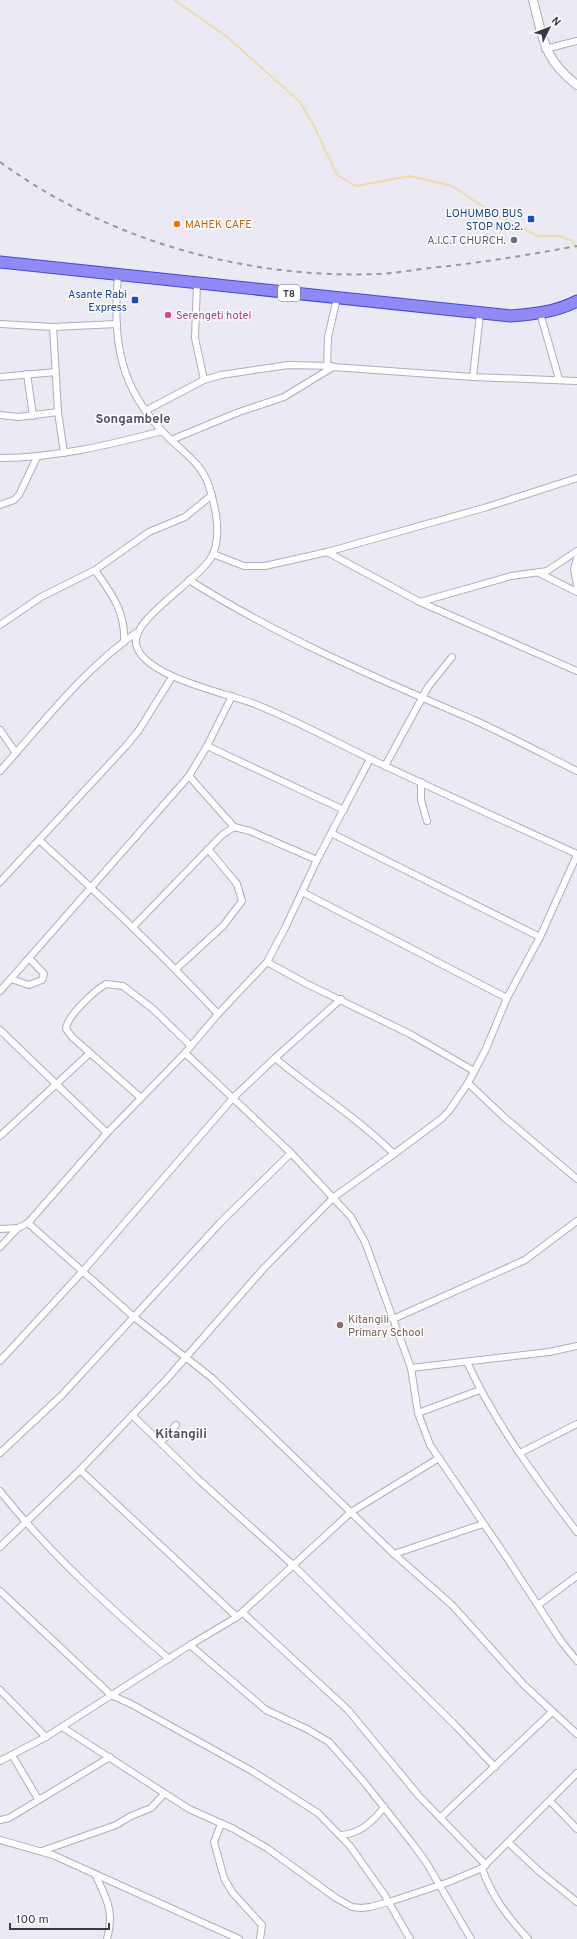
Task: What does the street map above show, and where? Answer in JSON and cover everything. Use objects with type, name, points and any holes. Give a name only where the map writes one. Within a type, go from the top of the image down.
[{"type":"highway","name":"T8","points":[[0,262],[480,314],[511,316],[540,313],[560,308],[577,301]]},
{"type":"street","points":[[533,0],[545,49],[565,75],[577,85]]},
{"type":"street","points":[[545,49],[577,41]]},
{"type":"street","points":[[0,771],[58,703],[90,671],[137,632],[153,614],[206,564],[213,554],[217,529],[212,494],[208,480],[199,466],[170,440],[145,411],[130,388],[123,370],[117,324],[118,275]]},
{"type":"street","points":[[197,283],[195,338],[204,380]]},
{"type":"street","points":[[330,366],[328,337],[337,298]]},
{"type":"street","points":[[540,313],[559,380]]},
{"type":"street","points":[[473,377],[480,314]]},
{"type":"street","points":[[0,324],[53,327],[117,324]]},
{"type":"street","points":[[53,327],[58,412],[64,453]]},
{"type":"street","points":[[145,411],[204,380],[221,375],[288,365],[330,366],[473,377],[577,381]]},
{"type":"street","points":[[170,440],[239,412],[284,397],[330,366]]},
{"type":"street","points":[[0,377],[56,372]]},
{"type":"street","points":[[28,374],[33,416]]},
{"type":"street","points":[[0,415],[18,417],[58,412]]},
{"type":"street","points":[[0,458],[37,457],[64,453],[162,431]]},
{"type":"street","points":[[0,505],[14,500],[19,495],[37,457]]},
{"type":"street","points":[[213,554],[244,566],[254,567],[327,552],[487,507],[577,478]]},
{"type":"street","points":[[0,624],[46,595],[95,570],[149,532],[185,517],[212,494]]},
{"type":"street","points":[[420,602],[511,576],[554,568],[577,551]]},
{"type":"street","points":[[327,552],[420,602],[577,671]]},
{"type":"street","points":[[577,558],[574,569],[577,586]]},
{"type":"street","points":[[95,570],[117,602],[125,628],[124,642]]},
{"type":"street","points":[[539,572],[577,592]]},
{"type":"street","points":[[189,580],[230,607],[276,631],[421,699],[495,730],[577,771]]},
{"type":"street","points":[[0,1547],[80,1470],[166,1380],[185,1356],[274,1258],[334,1197],[441,1119],[449,1110],[468,1083],[485,1051],[507,998],[540,937],[577,855],[370,759],[288,719],[232,696],[172,677],[143,658],[136,644],[137,632]]},
{"type":"street","points":[[386,766],[421,699],[437,674],[452,657]]},
{"type":"street","points":[[0,882],[126,746],[139,730],[172,677]]},
{"type":"street","points":[[0,991],[30,959],[90,886],[189,776],[207,746],[232,696]]},
{"type":"street","points":[[0,730],[16,753]]},
{"type":"street","points":[[207,746],[344,810]]},
{"type":"street","points":[[0,1247],[18,1228],[28,1223],[107,1133],[191,1046],[218,1014],[267,962],[302,892],[316,860],[370,759]]},
{"type":"street","points":[[189,776],[234,827],[250,831],[316,860]]},
{"type":"street","points":[[421,782],[422,800],[427,821]]},
{"type":"street","points":[[133,927],[222,835],[234,827]]},
{"type":"street","points":[[331,833],[540,937]]},
{"type":"street","points":[[39,840],[133,927],[176,969],[218,1014]]},
{"type":"street","points":[[176,969],[222,926],[242,901],[237,884],[208,849]]},
{"type":"street","points":[[302,892],[507,998]]},
{"type":"street","points":[[11,979],[29,985],[42,980],[44,974],[30,959]]},
{"type":"street","points":[[267,962],[307,984],[341,999],[410,1034],[474,1071]]},
{"type":"street","points":[[141,1098],[72,1038],[65,1027],[87,998],[106,984],[123,986],[153,1010],[191,1046]]},
{"type":"street","points":[[0,1361],[83,1271],[233,1098],[341,999]]},
{"type":"street","points":[[0,1030],[107,1133]]},
{"type":"street","points":[[185,1052],[291,1153],[351,1216],[365,1242],[411,1368],[418,1413],[425,1433],[439,1458],[561,1641],[577,1661]]},
{"type":"street","points":[[1,1131],[90,1053]]},
{"type":"street","points":[[275,1058],[312,1089],[365,1128],[394,1154]]},
{"type":"street","points":[[468,1083],[505,1118],[577,1179]]},
{"type":"street","points":[[0,1453],[62,1395],[220,1223],[291,1153]]},
{"type":"street","points":[[393,1319],[525,1260],[577,1221]]},
{"type":"street","points":[[28,1223],[134,1317],[212,1378],[394,1554],[452,1605],[500,1660],[552,1712],[577,1734]]},
{"type":"street","points":[[0,1229],[18,1228]]},
{"type":"street","points":[[411,1368],[549,1352],[577,1346]]},
{"type":"street","points":[[467,1362],[480,1390],[520,1453],[577,1532]]},
{"type":"street","points":[[418,1413],[480,1390]]},
{"type":"street","points":[[132,1415],[198,1479],[294,1566],[456,1726],[495,1767]]},
{"type":"street","points":[[520,1453],[577,1424]]},
{"type":"street","points":[[160,1442],[176,1426]]},
{"type":"street","points":[[0,1761],[46,1737],[110,1695],[243,1613],[350,1512],[439,1458]]},
{"type":"street","points":[[80,1470],[237,1617]]},
{"type":"street","points":[[0,1491],[26,1523],[112,1609],[168,1659]]},
{"type":"street","points":[[394,1554],[483,1524]]},
{"type":"street","points":[[538,1605],[577,1576]]},
{"type":"street","points":[[0,1591],[110,1695],[131,1704],[177,1729],[277,1787],[318,1813],[350,1846],[389,1902],[410,1939]]},
{"type":"street","points":[[243,1613],[348,1710],[415,1791],[484,1867],[487,1883],[495,1898],[528,1939]]},
{"type":"street","points":[[190,1645],[266,1710],[307,1729],[329,1742],[384,1807],[426,1862],[438,1886],[471,1939]]},
{"type":"street","points":[[0,1690],[46,1737]]},
{"type":"street","points":[[440,1818],[552,1712]]},
{"type":"street","points":[[62,1727],[189,1809],[267,1848],[344,1903],[361,1908],[389,1902],[438,1886],[484,1867],[577,1773]]},
{"type":"street","points":[[12,1755],[38,1799]]},
{"type":"street","points":[[0,1820],[9,1818],[38,1799],[110,1757]]},
{"type":"street","points":[[42,1851],[116,1825],[131,1816],[151,1808],[164,1794]]},
{"type":"street","points":[[550,1801],[577,1829]]},
{"type":"street","points":[[341,1835],[351,1834],[366,1826],[384,1807]]},
{"type":"street","points":[[221,1824],[214,1842],[221,1869],[232,1892],[262,1925],[260,1939]]},
{"type":"street","points":[[0,1840],[42,1851],[239,1939]]},
{"type":"street","points":[[509,1843],[540,1872],[577,1902]]},
{"type":"street","points":[[95,1874],[111,1910],[110,1928],[107,1939]]},
{"type":"waterway","points":[[174,0],[226,36],[300,102],[313,124],[337,175],[356,186],[410,176],[452,186],[496,215],[538,236],[559,236],[571,240],[577,248]]},
{"type":"railway","points":[[0,162],[42,190],[86,214],[132,233],[180,250],[229,262],[279,270],[329,274],[385,274],[522,256],[577,246]]},
{"type":"place","name":"LOHUMBO BUS STOP NO:2.","points":[[531,219]]},
{"type":"place","name":"MAHEK CAFE","points":[[177,224]]},
{"type":"place","name":"A.I.C.T CHURCH.","points":[[514,240]]},
{"type":"place","name":"Asante Rabi Express","points":[[135,300]]},
{"type":"place","name":"Serengeti hotel","points":[[168,315]]},
{"type":"place","name":"Kitangili Primary School","points":[[340,1325]]},
{"type":"district","name":"Songambele","points":[[133,418]]},
{"type":"district","name":"Kitangili","points":[[181,1433]]}]
